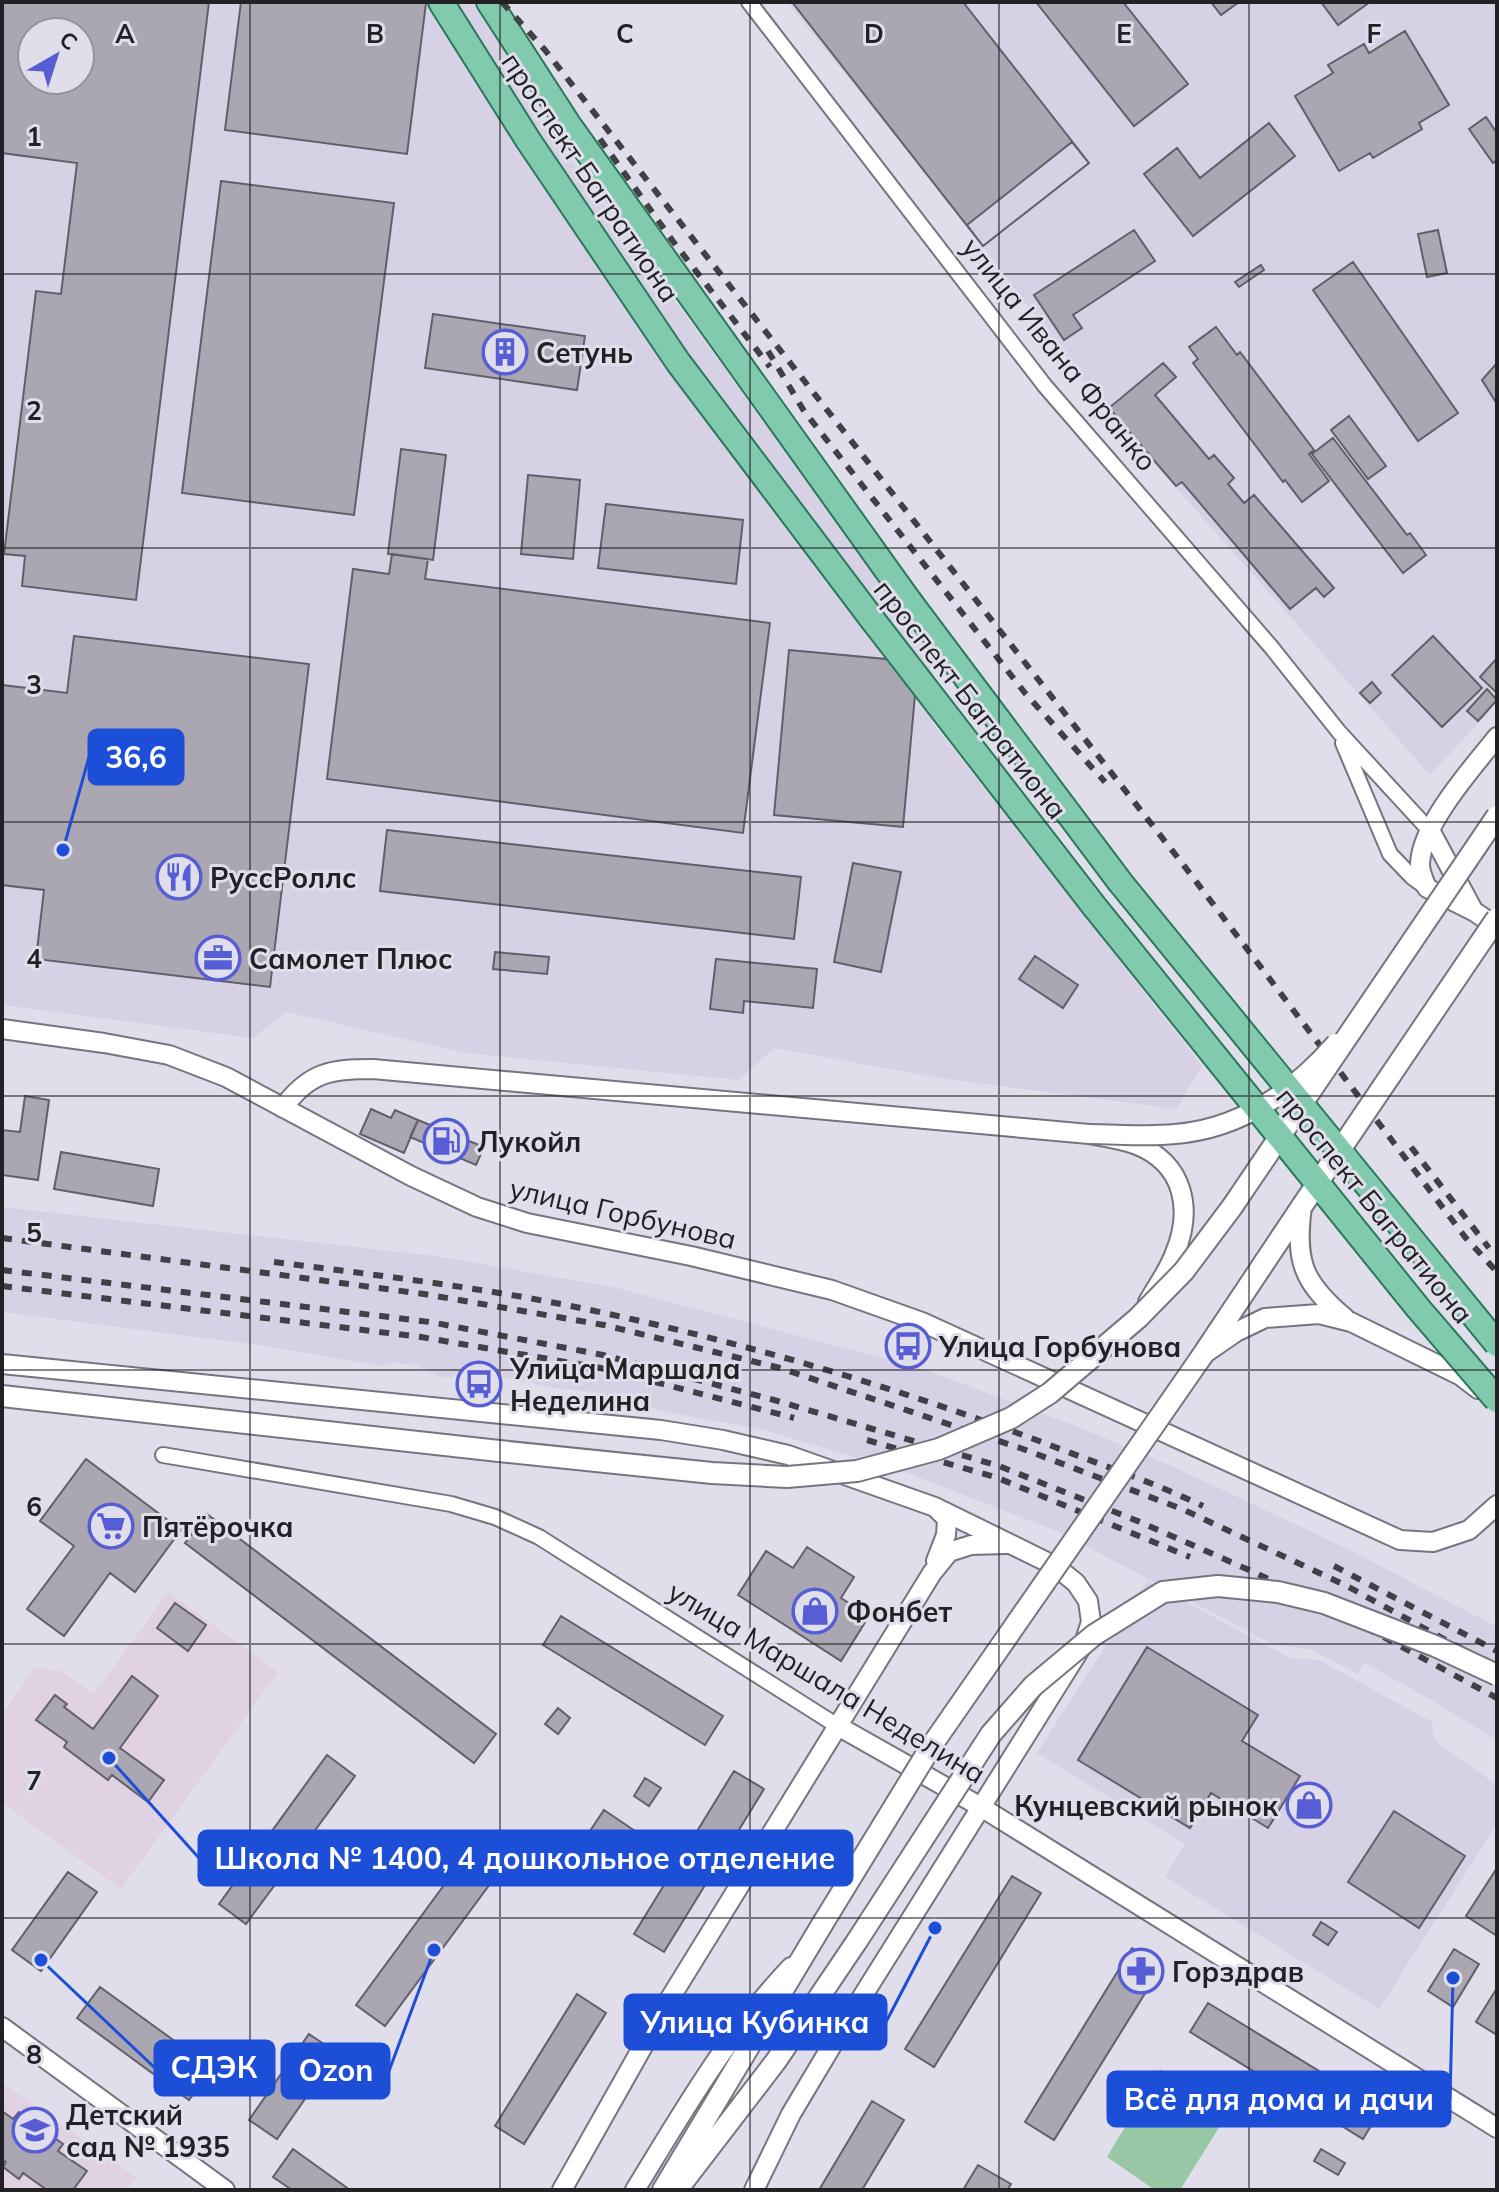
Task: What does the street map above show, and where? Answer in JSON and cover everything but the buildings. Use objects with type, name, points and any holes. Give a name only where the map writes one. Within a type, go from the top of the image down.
[{"type":"main road","name":"проспект Багратиона","points":[[441,2],[514,118],[678,362],[949,721],[1418,1308],[1497,1400]]},
{"type":"main road","name":"проспект Багратиона","points":[[489,2],[570,127],[928,627],[1120,882],[1497,1344]]},
{"type":"main road","points":[[2,1396],[712,1473],[787,1477],[857,1471],[939,1449],[1011,1418],[1050,1393],[1138,1318],[1184,1271],[1232,1207],[1497,816]]},
{"type":"main road","points":[[663,2190],[932,1745],[1202,1356],[1497,918]]},
{"type":"main road","points":[[677,2190],[776,2061],[999,1724],[1033,1686],[1094,1635],[1163,1592],[1218,1586],[1278,1592],[1324,1603],[1435,1646],[1497,1675]]},
{"type":"street","name":"улица Ивана Франко","points":[[749,2],[1045,386],[1272,648],[1339,732],[1431,832],[1475,912]]},
{"type":"street","name":"улица Ивана Франко","points":[[1339,732],[1390,854],[1427,888],[1497,927]]},
{"type":"street","points":[[1427,888],[1420,864],[1431,832],[1458,786],[1497,737]]},
{"type":"street","points":[[283,1108],[297,1089],[335,1069],[373,1069],[1089,1134],[1175,1134],[1212,1128],[1238,1119],[1283,1094],[1324,1057],[1371,1002]]},
{"type":"street","name":"улица Горбунова","points":[[2,1029],[169,1055],[226,1077],[411,1176],[477,1207],[527,1223],[691,1256],[832,1290],[922,1322],[1400,1540],[1433,1542],[1469,1530],[1497,1505]]},
{"type":"street","points":[[1089,1134],[1136,1144],[1159,1156],[1175,1174],[1183,1193],[1183,1220],[1176,1253],[1138,1318]]},
{"type":"street","points":[[1302,1206],[1298,1239],[1301,1261],[1326,1302],[1351,1322]]},
{"type":"street","points":[[1202,1356],[1236,1332],[1265,1318],[1319,1314],[1351,1322],[1461,1376],[1497,1409]]},
{"type":"street","points":[[2,1364],[661,1430],[723,1440],[788,1455],[935,1507],[1021,1547],[1055,1566],[1076,1583],[1088,1601],[1091,1622],[1084,1643],[791,2114],[754,2190]]},
{"type":"street","name":"улица Маршала Неделина","points":[[163,1455],[451,1504],[495,1517],[539,1537],[836,1725],[981,1807],[1497,2128]]},
{"type":"street","points":[[932,1573],[946,1535],[947,1519],[935,1507]]},
{"type":"street","points":[[562,2190],[669,2000],[932,1573],[949,1552],[971,1545],[1001,1542],[1021,1547]]},
{"type":"street","points":[[635,2190],[720,2055],[768,1991],[803,1955]]},
{"type":"street","points":[[2,2027],[225,2190]]},
{"type":"shaded area","points":[[2,2],[491,2],[528,38],[501,64],[933,652],[932,722],[1202,1066],[1176,1109],[939,1078],[774,1048],[739,1080],[466,1053],[286,1012],[253,1038],[2,1005]]},
{"type":"shaded area","points":[[787,2],[1497,2],[1497,703],[1430,775],[1093,394],[967,225]]},
{"type":"shaded area","points":[[2,1207],[435,1256],[613,1287],[920,1368],[1073,1425],[1174,1467],[1350,1550],[1497,1627],[1497,1740],[1365,1663],[1357,1674],[1313,1650],[1272,1644],[1059,1532],[910,1474],[764,1430],[668,1412],[594,1392],[548,1387],[520,1380],[456,1373],[451,1378],[438,1376],[416,1365],[394,1363],[381,1366],[265,1346],[2,1312]]},
{"type":"shaded area","name":"Кунцевский рынок","points":[[1147,1581],[1290,1658],[1319,1660],[1432,1722],[1434,1740],[1497,1785],[1497,1824],[1379,2009],[1165,1877],[1185,1844],[1037,1753]]},
{"type":"shaded area","points":[[168,1592],[278,1672],[121,1889],[2,1803],[2,1714],[35,1668],[61,1671],[94,1694]]},
{"type":"shaded area","name":"Детский сад № 1935","points":[[2,2083],[136,2177],[127,2190],[2,2190]]},
{"type":"green space","points":[[1160,2069],[1230,2110],[1180,2190],[1155,2190],[1107,2157]]},
{"type":"railway","points":[[502,2],[545,50],[1182,863],[1465,1237],[1497,1272]]},
{"type":"railway","points":[[600,139],[672,240],[770,367]]},
{"type":"railway","points":[[768,351],[804,411],[1025,693],[1105,782]]},
{"type":"railway","points":[[1411,1147],[1489,1248]]},
{"type":"railway","points":[[2,1238],[424,1294],[604,1325],[780,1368],[1023,1449],[1182,1509],[1345,1585],[1497,1668]]},
{"type":"railway","points":[[274,1262],[522,1297],[722,1341],[954,1411],[1203,1506]]},
{"type":"railway","points":[[2,1270],[430,1322],[603,1355],[774,1400],[999,1466],[1140,1522],[1256,1573],[1497,1698]]},
{"type":"railway","points":[[2,1286],[421,1337],[601,1368],[794,1418]]},
{"type":"railway","points":[[867,1440],[998,1478],[1190,1557]]},
{"type":"railway","points":[[1334,1566],[1497,1651]]},
{"type":"place","name":"Сетунь","points":[[505,352]]},
{"type":"place","name":"36,6","points":[[63,850]]},
{"type":"place","name":"РуссРоллс","points":[[179,877]]},
{"type":"place","name":"Самолет Плюс","points":[[218,958]]},
{"type":"place","name":"Лукойл","points":[[446,1141]]},
{"type":"place","name":"Улица Горбунова","points":[[908,1346]]},
{"type":"place","name":"Улица Маршала Неделина","points":[[479,1384]]},
{"type":"place","name":"Пятёрочка","points":[[111,1526]]},
{"type":"place","name":"Фонбет","points":[[815,1611]]},
{"type":"place","name":"Школа № 1400, 4 дошкольное отделение","points":[[109,1758]]},
{"type":"place","name":"Кунцевский рынок","points":[[1309,1805]]},
{"type":"place","name":"Улица Кубинка","points":[[935,1928]]},
{"type":"place","name":"Ozon","points":[[434,1950]]},
{"type":"place","name":"СДЭК","points":[[41,1960]]},
{"type":"place","name":"Горздрав","points":[[1141,1971]]},
{"type":"place","name":"Всё для дома и дачи","points":[[1453,1978]]},
{"type":"place","name":"Детский сад № 1935","points":[[35,2130]]}]
